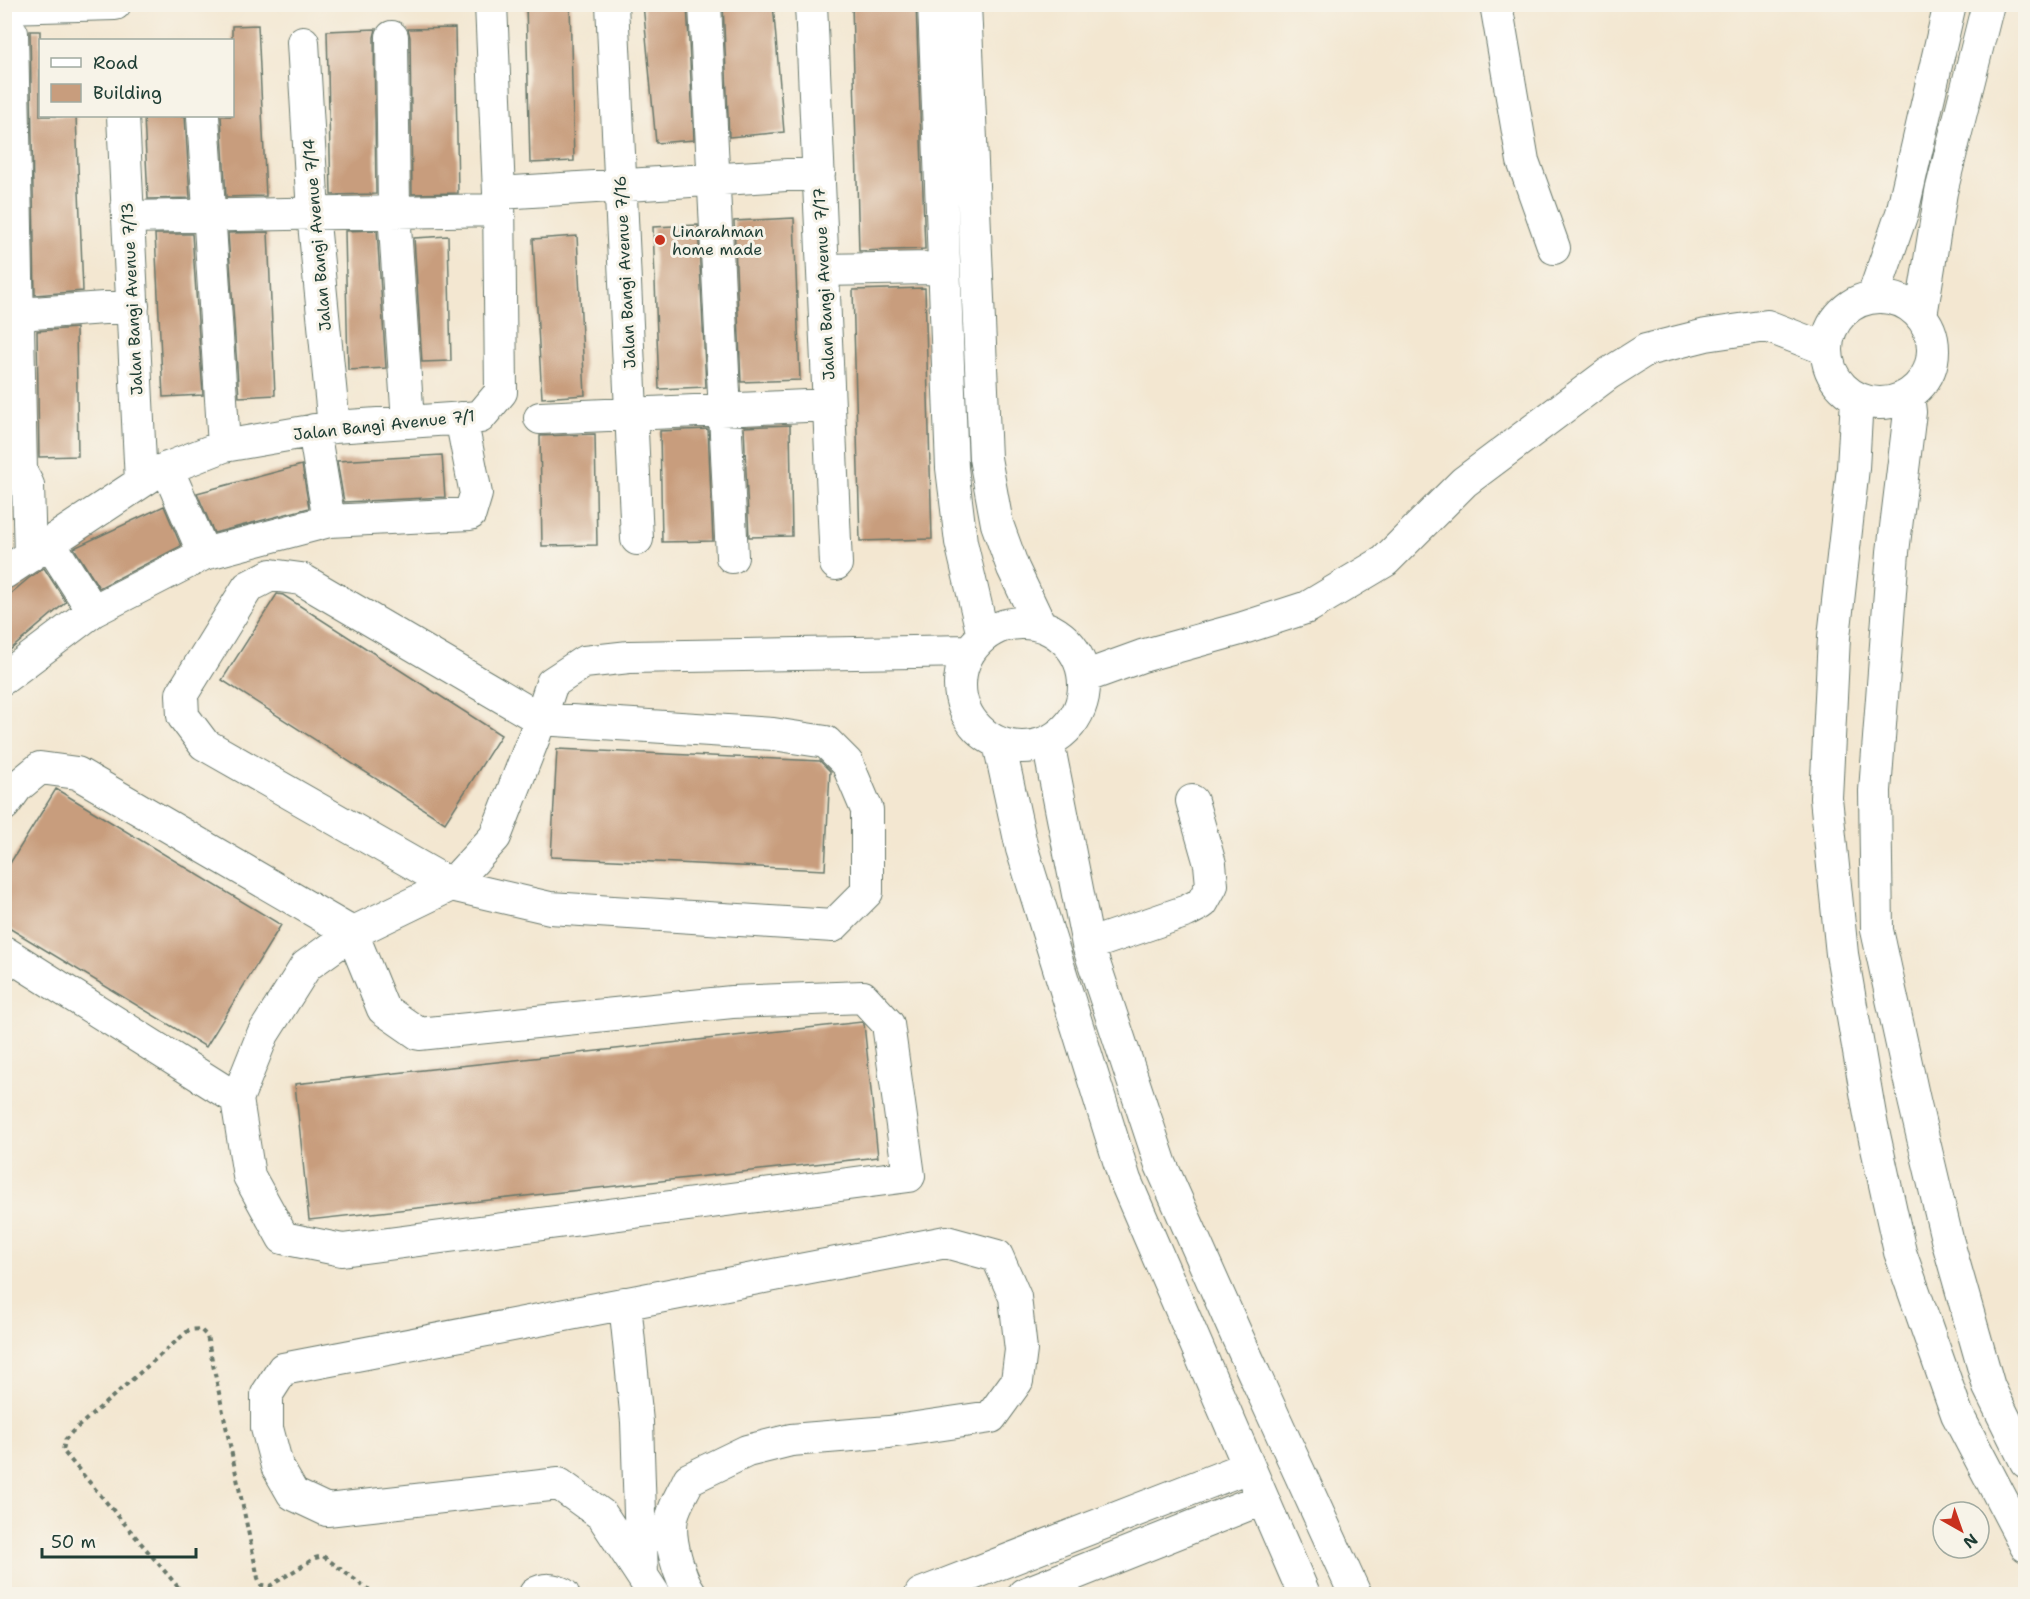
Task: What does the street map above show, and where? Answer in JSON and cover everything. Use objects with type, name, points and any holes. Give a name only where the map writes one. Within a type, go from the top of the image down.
[{"type":"street","points":[[93,611],[28,557],[28,485],[13,473],[8,20],[42,6],[115,4]]},
{"type":"street","points":[[491,4],[499,201]]},
{"type":"street","name":"Jalan Bangi Avenue 7/16","points":[[612,4],[637,539]]},
{"type":"street","points":[[705,4],[732,557]]},
{"type":"street","name":"Jalan Bangi Avenue 7/17","points":[[811,4],[836,564]]},
{"type":"street","points":[[934,4],[952,468],[976,644]]},
{"type":"street","points":[[965,4],[985,458],[997,524],[1013,568],[1040,625]]},
{"type":"street","points":[[1496,4],[1523,161],[1554,248]]},
{"type":"street","points":[[1873,297],[1902,213],[1950,4]]},
{"type":"street","points":[[1921,316],[1941,192],[1988,4]]},
{"type":"street","points":[[392,37],[394,212],[408,422]]},
{"type":"street","name":"Jalan Bangi Avenue 7/14","points":[[303,42],[328,521]]},
{"type":"street","name":"Jalan Bangi Avenue 7/13","points":[[123,117],[133,306],[154,475]]},
{"type":"street","points":[[203,117],[225,447]]},
{"type":"street","points":[[128,217],[394,212],[621,185],[819,173]]},
{"type":"street","name":"Jalan Bangi Avenue 7/1","points":[[28,557],[154,475],[225,447],[324,429],[480,417],[501,392],[499,201]]},
{"type":"street","points":[[823,270],[930,268]]},
{"type":"street","points":[[1873,297],[1890,298],[1907,304],[1921,316],[1931,336],[1933,358],[1920,386],[1896,401],[1883,404],[1857,399],[1844,390],[1834,379],[1828,364],[1826,349],[1835,320],[1845,309],[1873,297]]},
{"type":"street","points":[[12,314],[133,306]]},
{"type":"street","points":[[1084,677],[1142,656],[1240,629],[1308,607],[1385,561],[1464,482],[1608,374],[1646,350],[1706,335],[1767,326],[1826,349]]},
{"type":"street","points":[[1908,395],[1910,412],[1893,552],[1875,791],[1877,930],[1947,1239],[1989,1387],[2025,1462]]},
{"type":"street","points":[[1857,399],[1853,468],[1834,638],[1826,798],[1842,954],[1870,1121],[1900,1252],[1957,1414],[2025,1546]]},
{"type":"street","points":[[540,418],[829,405]]},
{"type":"street","points":[[4,678],[93,611],[204,554],[328,521],[470,514],[476,494],[461,418]]},
{"type":"street","points":[[154,475],[204,554]]},
{"type":"street","points":[[271,575],[301,579],[540,719],[773,734],[826,742],[848,764],[867,810],[867,892],[833,926],[550,908],[451,885],[204,744],[183,716],[182,694],[248,587],[271,575]]},
{"type":"street","points":[[1025,622],[1056,632],[1070,644],[1080,659],[1084,677],[1082,700],[1072,722],[1061,734],[1048,742],[1023,747],[999,743],[980,731],[967,714],[960,693],[961,671],[976,644],[996,628],[1010,623],[1025,622]]},
{"type":"street","points":[[4,805],[17,787],[40,768],[77,773],[352,933],[383,1009],[419,1034],[732,1002],[863,996],[888,1024],[909,1176],[342,1250],[283,1238],[249,1176],[237,1099],[263,1034],[306,966],[352,933],[451,885],[495,837],[552,683],[584,662],[629,657],[976,644]]},
{"type":"street","points":[[1048,742],[1088,945],[1161,1165],[1240,1345],[1355,1594]]},
{"type":"street","points":[[999,743],[1022,849],[1125,1180],[1304,1594]]},
{"type":"street","points":[[1088,945],[1186,911],[1202,903],[1212,885],[1210,864],[1192,801]]},
{"type":"street","points":[[4,952],[237,1099]]},
{"type":"street","points":[[648,1585],[602,1515],[559,1484],[327,1510],[293,1494],[277,1466],[267,1428],[267,1394],[282,1369],[946,1242],[997,1256],[1015,1298],[1021,1350],[1017,1381],[991,1417],[889,1432],[790,1440],[747,1451],[689,1479],[672,1518],[673,1547],[686,1587],[691,1594]]},
{"type":"street","points":[[625,1303],[637,1422],[648,1585]]},
{"type":"street","points":[[921,1594],[1248,1467]]},
{"type":"street","points":[[1024,1594],[1262,1499]]},
{"type":"street","points":[[535,1594],[542,1590],[556,1590],[563,1594]]},
{"type":"path","points":[[184,1594],[63,1451],[65,1440],[72,1432],[189,1330],[200,1329],[207,1336],[255,1567],[261,1585],[270,1586],[315,1558],[323,1556],[374,1594]]},
{"type":"building","points":[[526,4],[570,4],[574,161],[530,163]]},
{"type":"building","points":[[643,4],[687,4],[694,140],[656,143]]},
{"type":"building","points":[[723,4],[773,4],[784,132],[729,137]]},
{"type":"building","points":[[852,4],[916,4],[925,249],[859,251]]},
{"type":"building","points":[[258,25],[266,196],[226,197],[221,117],[234,117],[232,26]]},
{"type":"building","points":[[455,28],[458,193],[412,194],[410,37],[408,29]]},
{"type":"building","points":[[376,29],[374,37],[376,194],[331,195],[327,31]]},
{"type":"building","points":[[30,31],[40,31],[39,117],[76,117],[83,291],[35,295]]},
{"type":"building","points":[[144,117],[185,117],[190,198],[148,199]]},
{"type":"building","points":[[794,218],[800,380],[741,382],[734,221]]},
{"type":"building","points":[[698,225],[706,387],[659,389],[653,227]]},
{"type":"building","points":[[377,230],[386,368],[348,370],[345,231]]},
{"type":"building","points":[[268,232],[275,395],[239,397],[228,233]]},
{"type":"building","points":[[155,234],[192,234],[203,395],[163,397]]},
{"type":"building","points":[[448,236],[451,361],[422,362],[414,238]]},
{"type":"building","points":[[577,236],[585,395],[542,398],[533,239]]},
{"type":"building","points":[[925,288],[932,539],[860,541],[853,290]]},
{"type":"building","points":[[76,328],[78,456],[39,457],[37,331]]},
{"type":"building","points":[[790,425],[792,536],[749,537],[744,427]]},
{"type":"building","points":[[708,429],[713,541],[662,542],[660,431]]},
{"type":"building","points":[[595,434],[597,545],[542,546],[540,436]]},
{"type":"building","points":[[442,455],[445,497],[344,502],[337,461]]},
{"type":"building","points":[[302,465],[309,508],[214,533],[197,493]]},
{"type":"building","points":[[164,506],[181,546],[99,588],[74,548]]},
{"type":"building","points":[[44,568],[66,602],[4,655],[4,599]]},
{"type":"building","points":[[277,594],[283,595],[501,735],[445,823],[222,680]]},
{"type":"building","points":[[557,749],[820,761],[830,771],[825,870],[551,857]]},
{"type":"building","points":[[56,789],[281,925],[206,1047],[4,925],[4,873]]},
{"type":"building","points":[[862,1022],[878,1157],[309,1220],[295,1084]]},
{"type":"place","name":"Linarahman home made","points":[[660,240]]}]
